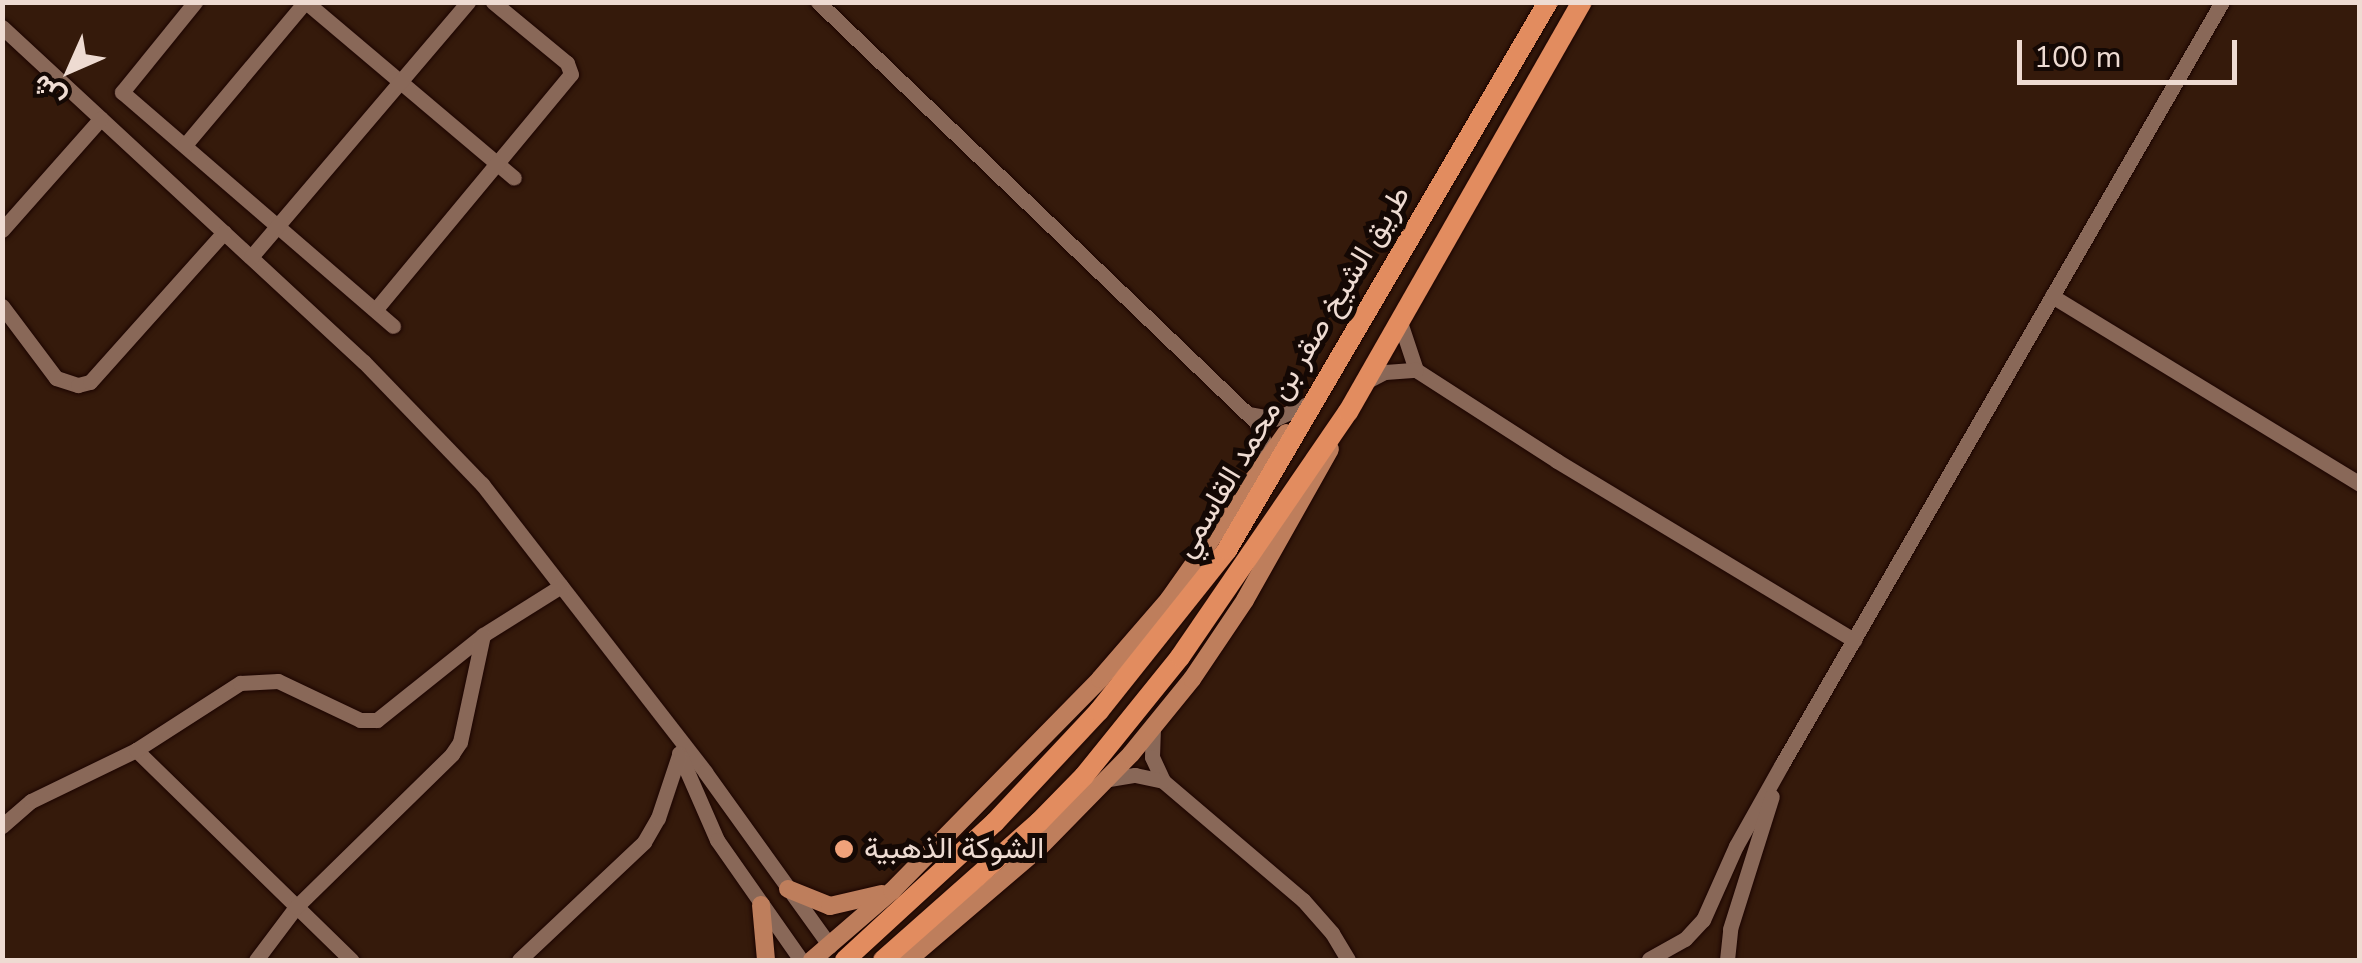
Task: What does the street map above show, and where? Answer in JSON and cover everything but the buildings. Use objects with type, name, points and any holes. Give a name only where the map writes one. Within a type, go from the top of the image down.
[{"type":"highway","name":"طريق الشيخ صقر بن محمد القاسمي","points":[[839,956],[867,942],[995,822],[1099,711],[1226,550],[1548,2]]},
{"type":"highway","name":"طريق الشيخ صقر بن محمد القاسمي","points":[[884,960],[973,884],[1084,776],[1180,657],[1348,412],[1582,2]]},
{"type":"main road","points":[[812,960],[839,956],[892,890],[1060,722],[1133,642],[1169,599],[1326,382]]},
{"type":"main road","points":[[913,958],[1038,848],[1109,778],[1154,726],[1245,600],[1313,485],[1348,412]]},
{"type":"main road","points":[[788,889],[830,906],[848,906],[892,890]]},
{"type":"main road","points":[[761,905],[766,960]]},
{"type":"street","points":[[196,2],[122,92],[393,326]]},
{"type":"street","points":[[185,145],[305,2],[514,178]]},
{"type":"street","points":[[251,256],[468,2]]},
{"type":"street","points":[[376,309],[571,74],[567,63],[493,2]]},
{"type":"street","points":[[818,2],[1248,414],[1264,442],[1264,464]]},
{"type":"street","points":[[1648,960],[1685,940],[1702,920],[1736,846],[1782,764],[2222,2]]},
{"type":"street","points":[[2,28],[251,256],[430,428],[482,484],[839,956]]},
{"type":"street","points":[[2,230],[101,118]]},
{"type":"street","points":[[2,306],[56,378],[66,383],[90,382],[224,232]]},
{"type":"street","points":[[2052,296],[2360,484]]},
{"type":"street","points":[[1400,322],[1416,370]]},
{"type":"street","points":[[1366,381],[1395,370],[1416,370],[1556,461],[1854,640]]},
{"type":"street","points":[[1248,414],[1275,419],[1309,403]]},
{"type":"street","points":[[2,826],[31,801],[136,750],[240,682],[260,678],[278,681],[360,720],[377,720],[483,635],[561,586]]},
{"type":"street","points":[[256,960],[296,907],[452,754],[460,742],[483,635]]},
{"type":"street","points":[[1154,726],[1152,757],[1163,782]]},
{"type":"street","points":[[678,747],[709,825],[801,960]]},
{"type":"street","points":[[518,960],[537,955],[644,842],[658,818],[678,747]]},
{"type":"street","points":[[136,750],[351,960]]},
{"type":"street","points":[[1727,960],[1730,929],[1782,764]]},
{"type":"street","points":[[1109,778],[1135,775],[1163,782],[1304,900],[1332,933],[1348,960]]},
{"type":"street","points":[[1648,960],[1678,960]]},
{"type":"place","name":"الشوكة الذهبية","points":[[844,849]]}]
